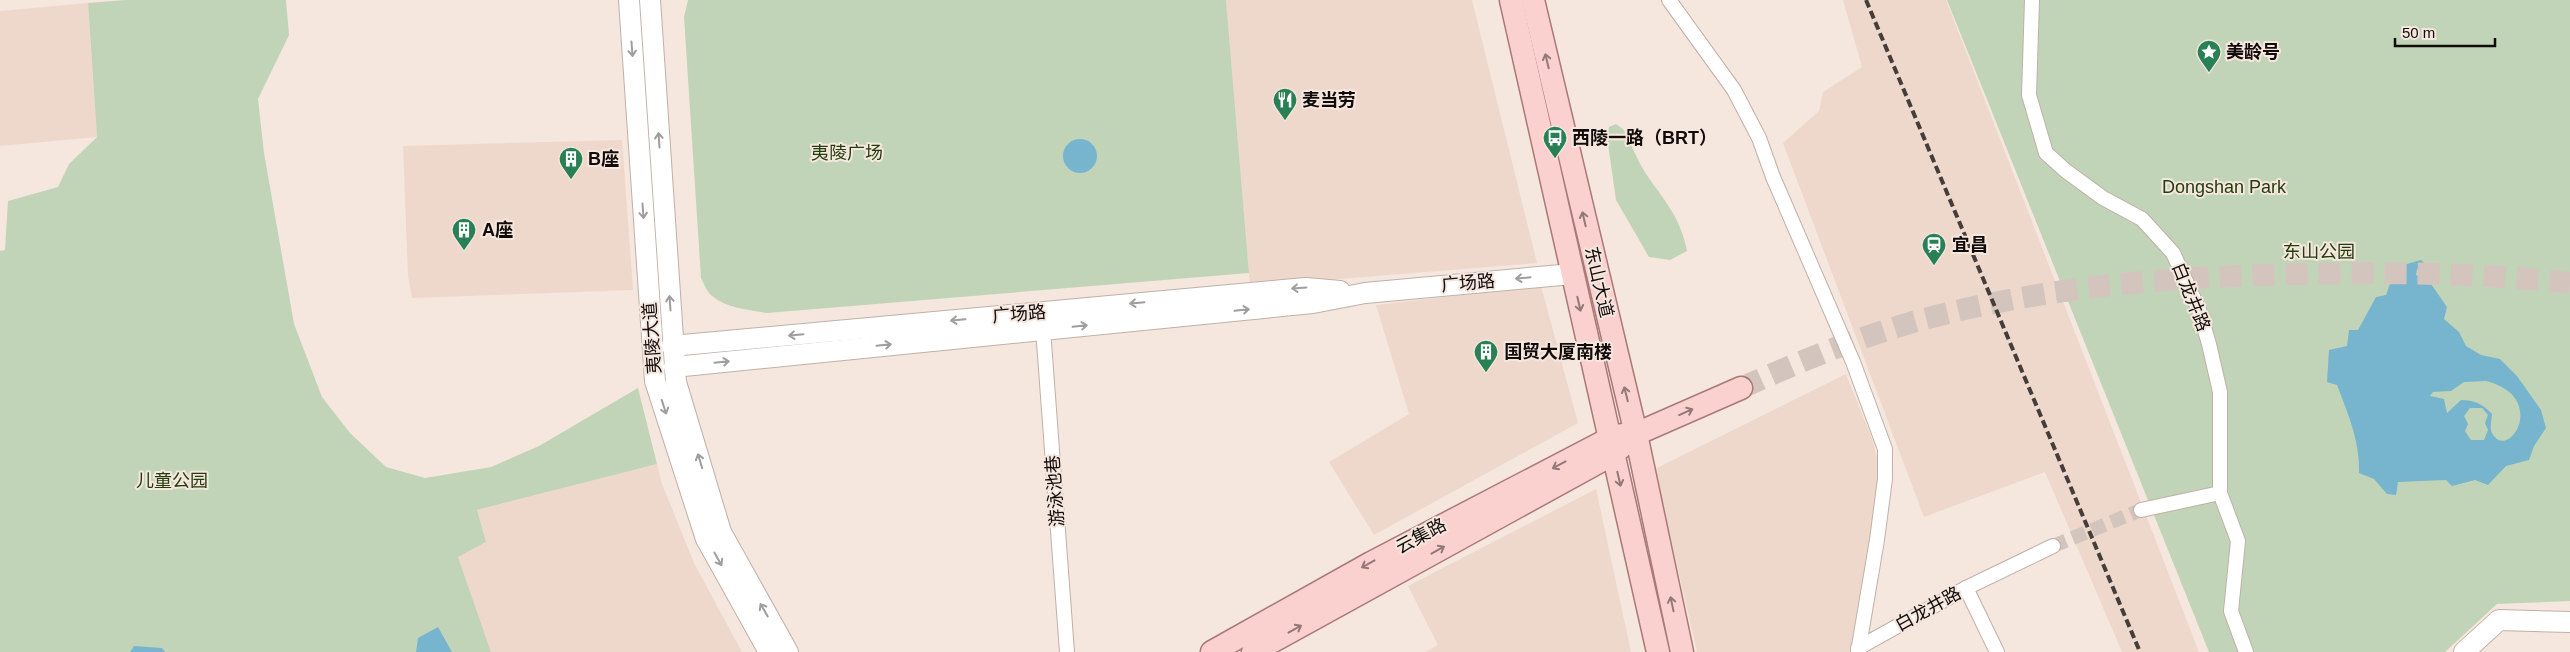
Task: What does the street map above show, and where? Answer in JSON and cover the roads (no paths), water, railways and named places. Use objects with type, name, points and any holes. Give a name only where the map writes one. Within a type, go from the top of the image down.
[{"type":"main road","name":"东山大道","points":[[1511,0],[1658,652]]},
{"type":"main road","name":"东山大道","points":[[1533,0],[1636,434],[1682,652]]},
{"type":"main road","name":"云集路","points":[[1212,652],[1371,562],[1636,434],[1741,388]]},
{"type":"main road","name":"云集路","points":[[1253,652],[1611,446]]},
{"type":"street","name":"夷陵大道","points":[[629,0],[655,381],[706,539],[769,652]]},
{"type":"street","name":"夷陵大道","points":[[650,0],[672,346],[676,382],[721,532],[788,652]]},
{"type":"street","points":[[1669,0],[1734,90],[1759,138],[1773,178],[1853,362],[1885,449],[1885,479],[1877,540],[1858,650]]},
{"type":"street","name":"白龙井路","points":[[2032,0],[2030,95],[2046,153],[2066,172],[2103,198],[2142,219],[2173,253],[2199,310],[2210,344],[2220,392],[2220,494],[2238,541],[2231,611],[2246,652]]},
{"type":"street","name":"广场路","points":[[674,367],[1313,303],[1365,293],[1572,274]]},
{"type":"street","name":"广场路","points":[[672,346],[1306,288],[1365,293]]},
{"type":"street","name":"游泳池巷","points":[[1043,329],[1067,652]]},
{"type":"street","points":[[2141,510],[2220,494]]},
{"type":"street","name":"白龙井路","points":[[1858,650],[1966,588],[2052,546]]},
{"type":"street","points":[[1966,588],[1997,652]]},
{"type":"street","points":[[2464,652],[2499,620],[2570,622]]},
{"type":"water","points":[[1080,139],[1087,140],[1092,144],[1096,149],[1096,163],[1092,168],[1087,172],[1080,173],[1073,172],[1068,168],[1064,163],[1063,156],[1064,149],[1068,144],[1073,140]]},
{"type":"water","points":[[2421,260],[2426,265],[2417,269],[2416,275],[2431,284],[2447,307],[2444,319],[2459,332],[2466,346],[2481,355],[2500,359],[2517,376],[2541,410],[2546,428],[2534,446],[2529,460],[2506,466],[2488,485],[2475,480],[2452,486],[2446,480],[2398,482],[2396,495],[2387,494],[2374,479],[2359,473],[2358,450],[2349,417],[2337,385],[2327,382],[2329,350],[2347,346],[2349,330],[2358,330],[2376,297],[2386,295],[2396,267]],"holes":[[[2486,381],[2505,389],[2516,400],[2520,412],[2519,424],[2514,434],[2507,440],[2499,440],[2492,433],[2492,414],[2482,405],[2461,400],[2447,413],[2444,399],[2430,396],[2433,392],[2451,391],[2464,382]],[[2470,408],[2482,408],[2488,415],[2485,423],[2488,430],[2484,440],[2471,440],[2465,431],[2468,424],[2464,416]]]},
{"type":"water","points":[[438,627],[452,652],[416,652],[418,638]]},
{"type":"water","points":[[134,646],[162,648],[165,652],[130,652]]},
{"type":"tunnel","points":[[1741,388],[1837,348],[1886,330],[1936,316],[1982,305],[2120,284],[2213,277],[2340,273],[2471,275],[2570,283]]},
{"type":"tunnel","points":[[2053,546],[2141,510]]},
{"type":"railway","points":[[1866,0],[2140,652]]},
{"type":"place","name":"美龄号","points":[[2209,73]]},
{"type":"place","name":"麦当劳","points":[[1285,121]]},
{"type":"place","name":"西陵一路（BRT）","points":[[1555,159]]},
{"type":"place","name":"B座","points":[[571,180]]},
{"type":"place","name":"A座","points":[[464,251]]},
{"type":"place","name":"宜昌","points":[[1934,266]]},
{"type":"place","name":"国贸大厦南楼","points":[[1486,373]]},
{"type":"park label","name":"夷陵广场","points":[[847,153]]},
{"type":"park label","name":"Dongshan Park","points":[[2224,187]]},
{"type":"park label","name":"东山公园","points":[[2319,252]]},
{"type":"park label","name":"儿童公园","points":[[172,481]]}]
